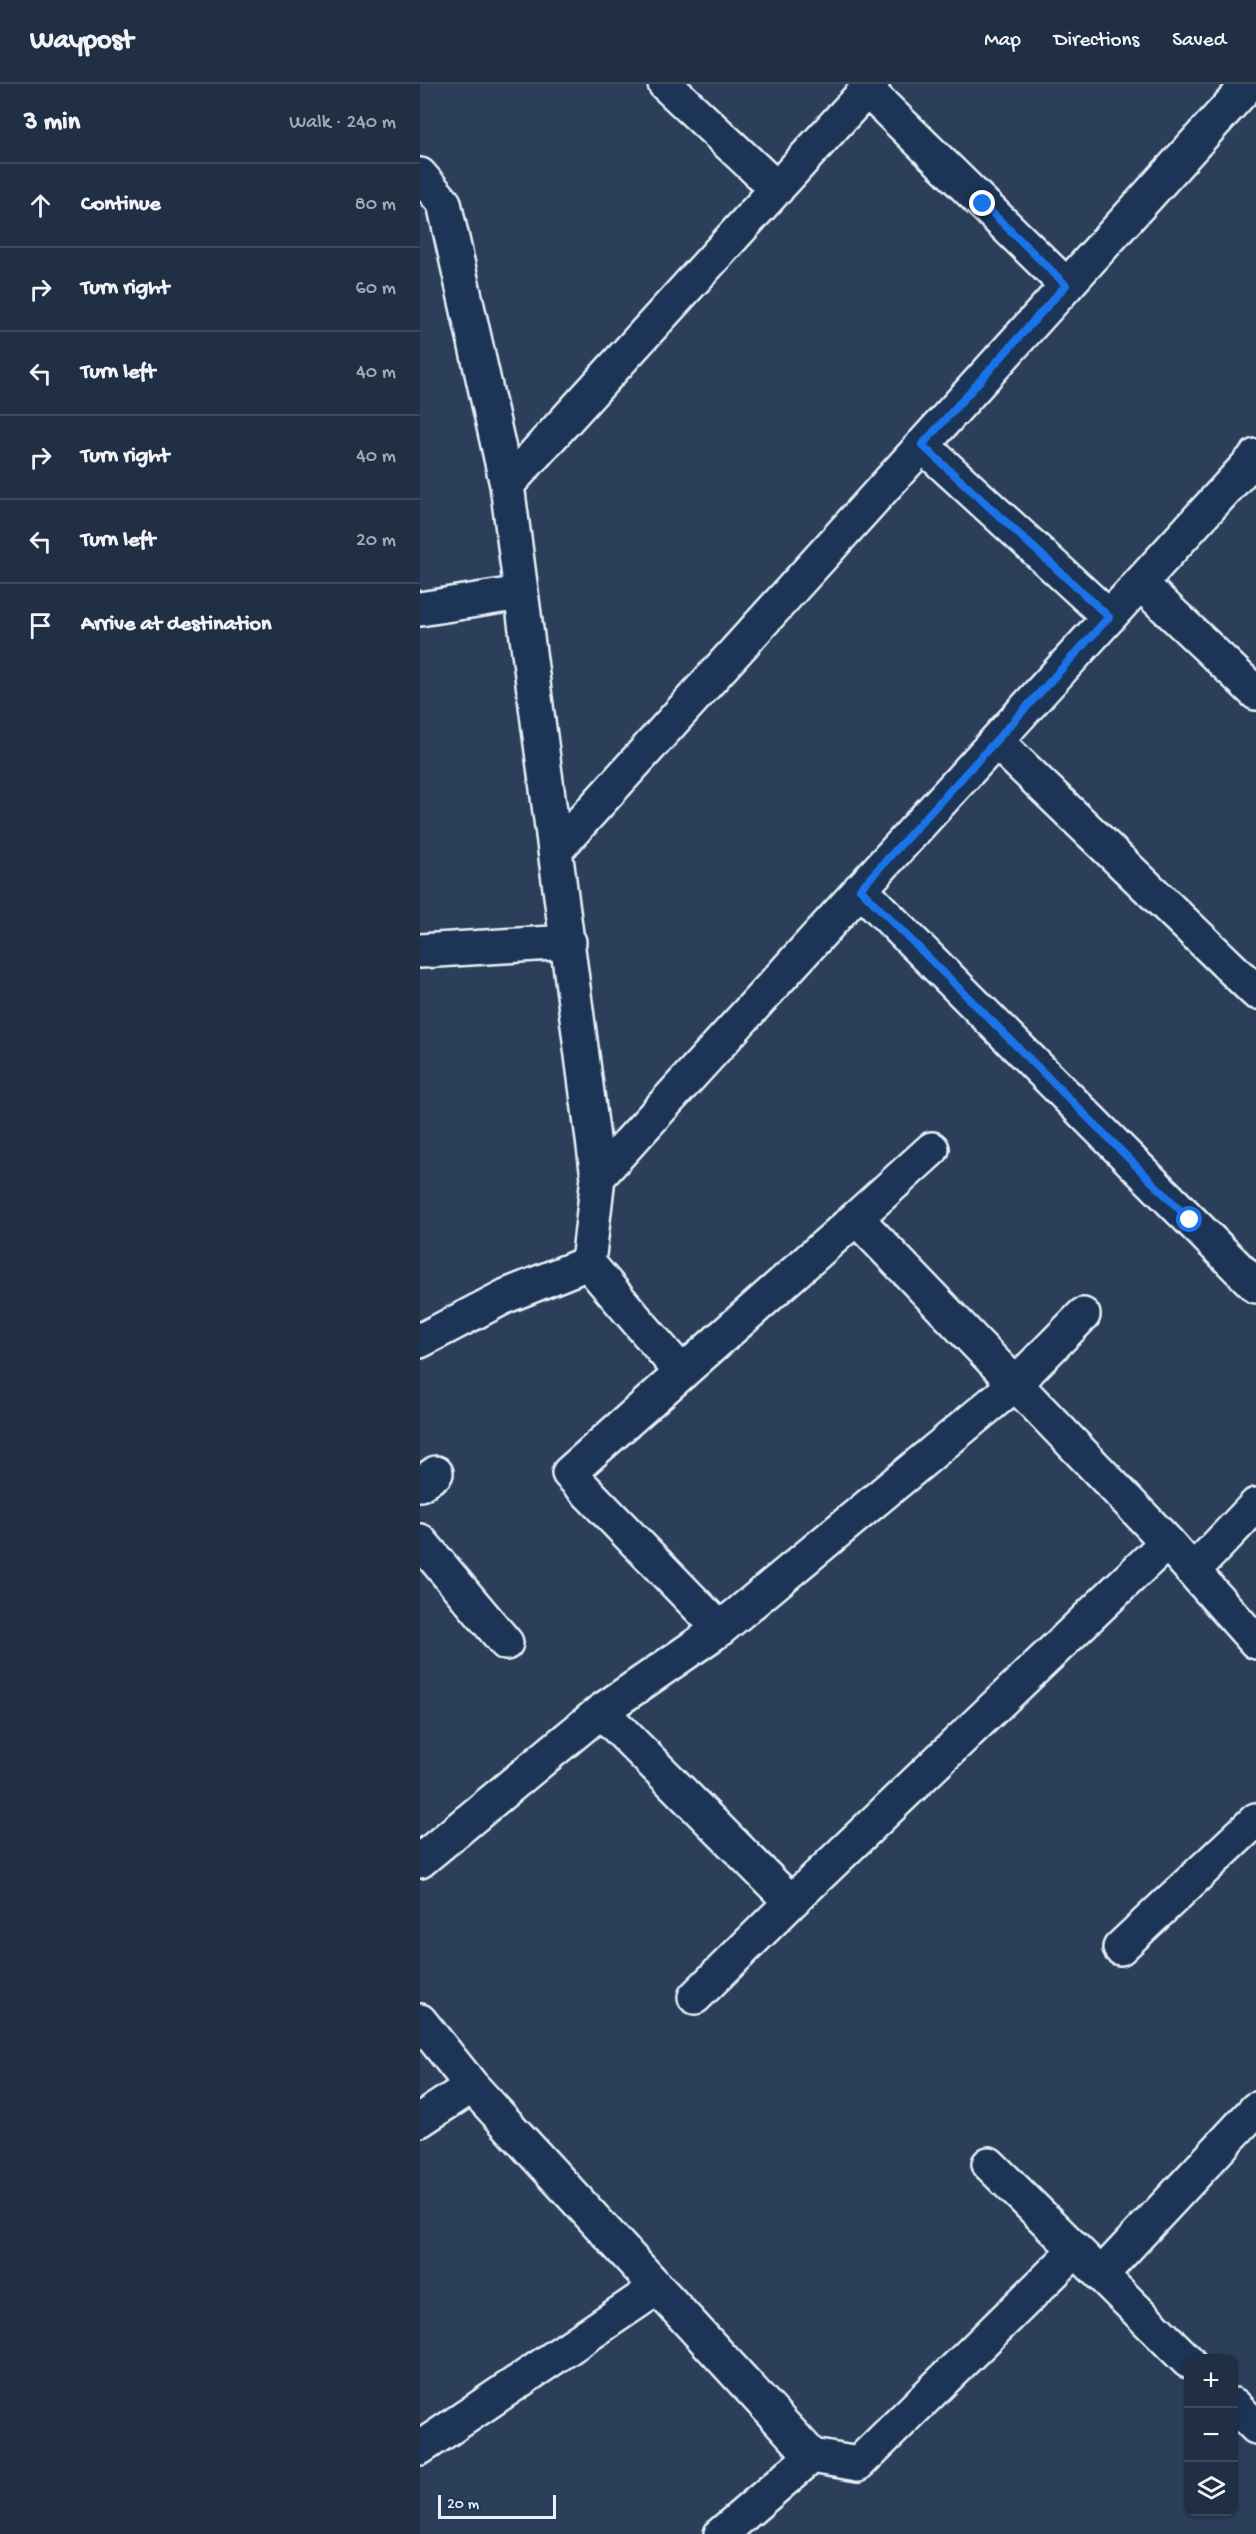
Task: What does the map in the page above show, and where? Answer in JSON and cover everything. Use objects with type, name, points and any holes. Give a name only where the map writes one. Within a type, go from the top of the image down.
[{"type":"street","points":[[665,84],[777,189]]},
{"type":"street","points":[[556,850],[1249,84]]},
{"type":"street","points":[[507,484],[870,87],[1066,285]]},
{"type":"street","points":[[420,175],[444,203],[507,484],[569,942],[598,1177],[588,1263],[682,1373]]},
{"type":"street","points":[[922,445],[1109,617]]},
{"type":"street","points":[[598,1177],[1256,456]]},
{"type":"street","points":[[1140,583],[1256,693]]},
{"type":"street","points":[[420,609],[521,593]]},
{"type":"street","points":[[996,741],[1256,992]]},
{"type":"street","points":[[860,889],[1256,1286]]},
{"type":"street","points":[[420,951],[569,942]]},
{"type":"street","points":[[720,1629],[569,1473],[932,1149]]},
{"type":"street","points":[[856,1218],[1167,1542],[1256,1642]]},
{"type":"street","points":[[420,1341],[506,1296],[588,1263]]},
{"type":"street","points":[[420,1861],[602,1712],[720,1629],[1014,1385],[1083,1315]]},
{"type":"street","points":[[1193,1571],[1256,1505]]},
{"type":"street","points":[[420,1541],[506,1643]]},
{"type":"street","points":[[695,1997],[1167,1542]]},
{"type":"street","points":[[602,1712],[791,1902]]},
{"type":"street","points":[[1120,1948],[1256,1820]]},
{"type":"street","points":[[420,2021],[472,2086],[812,2456],[858,2464],[1076,2250]]},
{"type":"street","points":[[420,2120],[472,2086]]},
{"type":"street","points":[[1101,2275],[1256,2109]]},
{"type":"street","points":[[989,2164],[1184,2357]]},
{"type":"street","points":[[420,2448],[657,2288]]},
{"type":"street","points":[[1236,2408],[1256,2427]]},
{"type":"street","points":[[722,2534],[812,2456]]},
{"type":"route","points":[[983,204],[1066,285],[922,445],[1109,617],[860,889],[1190,1220]]}]
